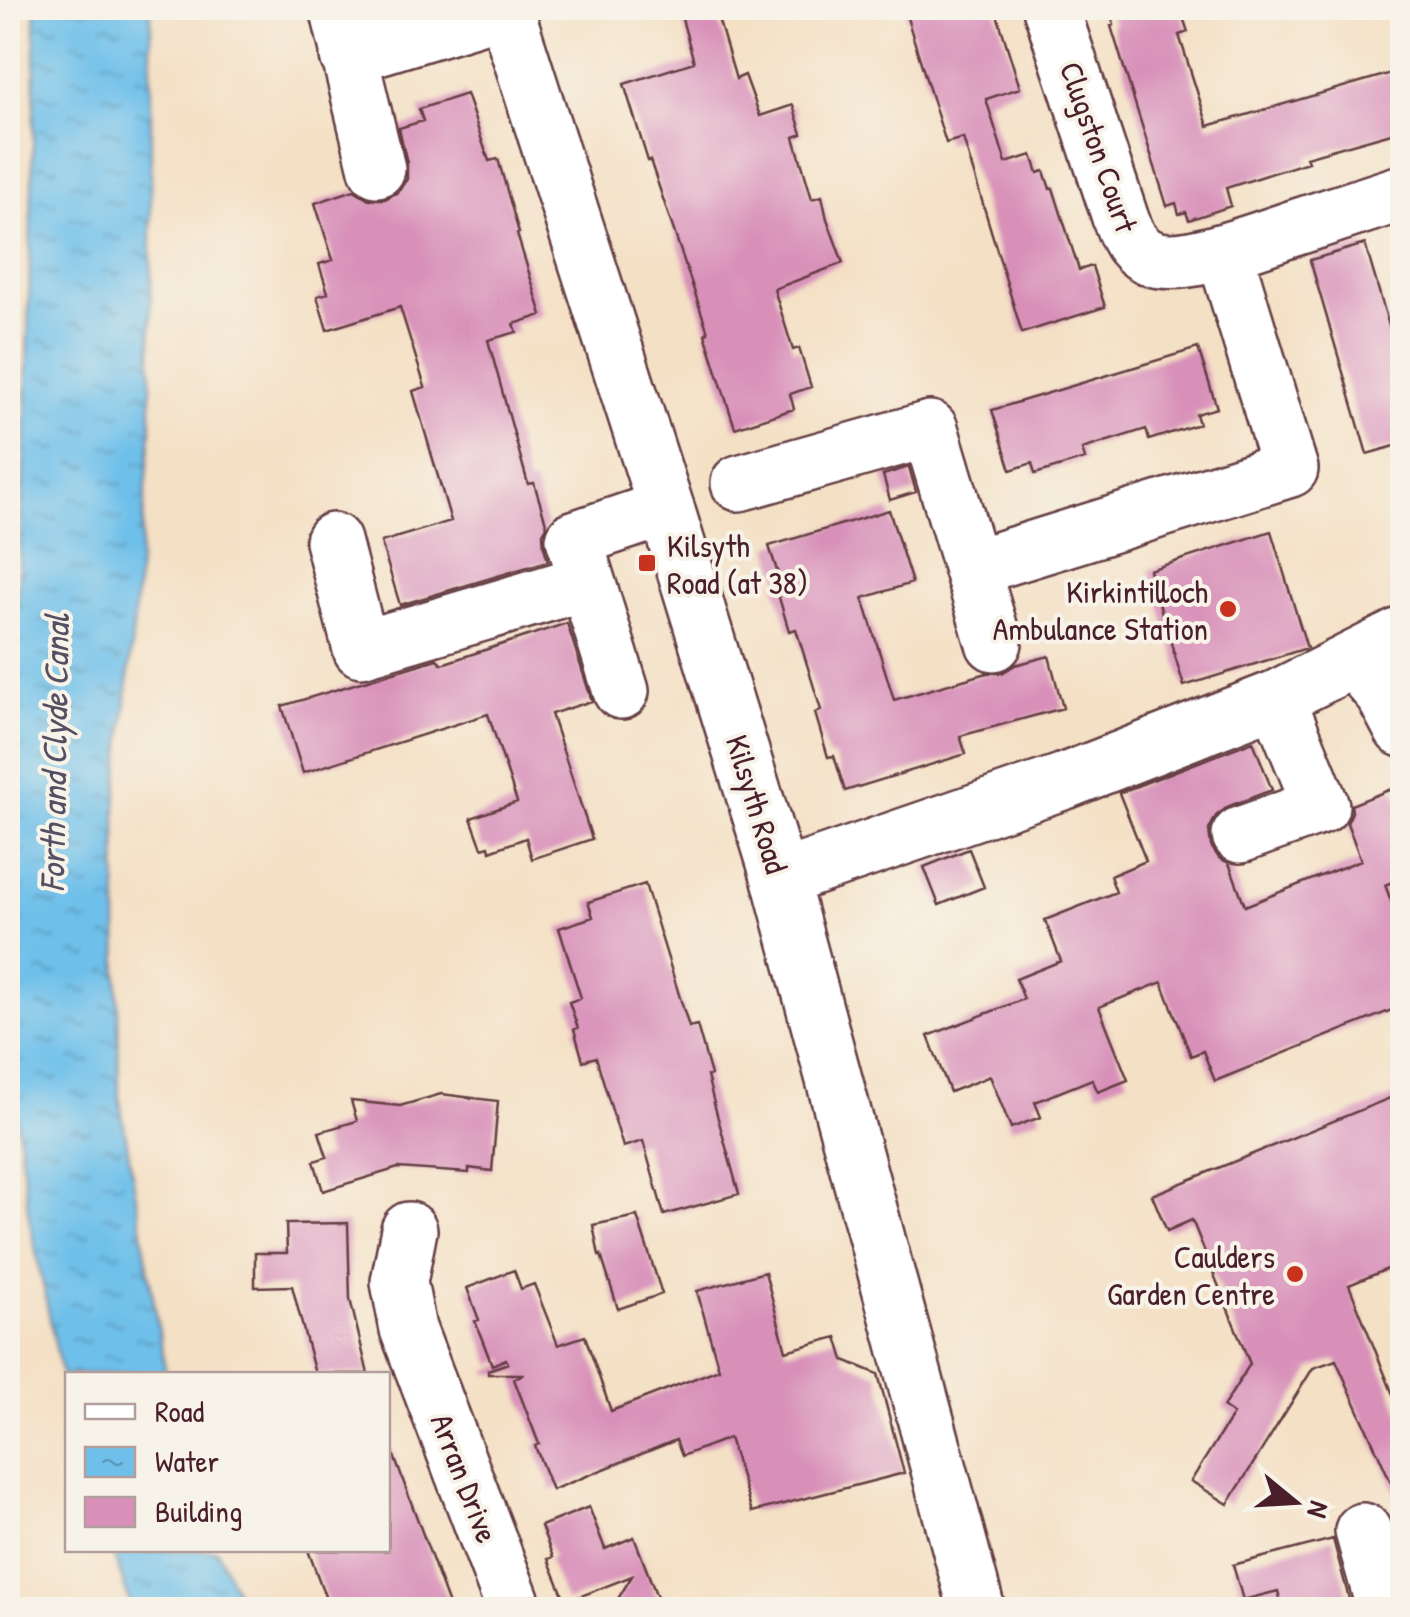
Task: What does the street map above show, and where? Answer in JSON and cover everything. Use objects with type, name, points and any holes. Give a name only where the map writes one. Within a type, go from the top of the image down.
[{"type":"main road","points":[[377,170],[343,32],[506,8]]},
{"type":"main road","name":"Kilsyth Road","points":[[506,8],[780,879],[977,1610]]},
{"type":"main road","name":"Clugston Court","points":[[1051,8],[1129,242],[1142,253],[1172,262],[1224,250],[1402,193]]},
{"type":"main road","points":[[972,568],[1290,469],[1224,250]]},
{"type":"main road","points":[[739,483],[930,428],[994,643]]},
{"type":"main road","points":[[621,691],[574,539],[666,508]]},
{"type":"main road","points":[[332,541],[361,648],[587,582]]},
{"type":"main road","points":[[780,879],[1065,781],[1276,698],[1402,635]]},
{"type":"main road","points":[[1354,660],[1383,693],[1402,729]]},
{"type":"main road","points":[[1240,835],[1321,806],[1276,698]]},
{"type":"main road","name":"Arran Drive","points":[[409,1230],[399,1282],[408,1329],[516,1610]]},
{"type":"main road","points":[[1364,1531],[1385,1610]]},
{"type":"water","name":"Forth and Clyde Canal","points":[[35,8],[151,8],[151,433],[116,810],[119,1096],[166,1372],[65,1372],[65,1391],[29,1218],[8,1050],[8,783],[25,446]]},
{"type":"water","points":[[113,1552],[218,1552],[244,1609],[132,1609]]},
{"type":"building","points":[[679,8],[715,8],[736,79],[745,75],[760,116],[793,105],[802,134],[794,137],[812,199],[822,196],[843,263],[774,289],[793,350],[799,348],[811,387],[790,394],[794,409],[735,428],[705,334],[708,332],[624,84],[694,62]]},
{"type":"building","points":[[904,8],[995,8],[1020,88],[986,99],[1006,163],[1032,155],[1038,173],[1044,171],[1079,270],[1092,266],[1105,307],[1022,333],[963,138],[946,143]]},
{"type":"building","points":[[1109,8],[1180,8],[1188,32],[1179,35],[1208,126],[1402,70],[1402,130],[1306,157],[1308,162],[1226,188],[1231,206],[1189,220],[1186,212],[1179,214],[1176,203],[1167,206],[1111,26],[1114,25]]},
{"type":"building","points":[[466,94],[489,161],[498,159],[542,315],[514,324],[517,332],[488,340],[528,484],[534,483],[547,526],[543,533],[548,561],[400,605],[381,542],[451,521],[413,391],[425,387],[400,307],[327,330],[317,296],[328,293],[319,264],[333,260],[315,203],[354,190],[369,199],[385,199],[398,192],[407,179],[399,128],[423,121],[419,109]]},
{"type":"building","points":[[1365,244],[1402,370],[1402,444],[1367,454],[1310,260]]},
{"type":"building","points":[[1198,348],[1217,408],[1196,414],[1199,424],[1149,440],[1146,429],[1082,449],[1085,459],[1035,474],[1032,463],[1011,470],[992,410]]},
{"type":"building","points":[[909,467],[916,492],[890,500],[883,475]]},
{"type":"building","points":[[889,510],[912,583],[863,598],[894,700],[987,673],[1002,673],[1015,665],[1049,656],[1063,708],[960,736],[966,754],[845,791],[834,756],[828,757],[815,713],[821,710],[796,629],[789,631],[775,584],[781,583],[769,546]]},
{"type":"building","name":"Kirkintilloch Ambulance Station","points":[[1271,531],[1307,648],[1184,686],[1149,570]]},
{"type":"building","points":[[567,623],[592,701],[551,714],[592,839],[532,859],[526,838],[490,851],[489,846],[482,848],[471,818],[517,802],[488,714],[303,773],[282,706],[437,659],[442,664]]},
{"type":"building","points":[[1253,741],[1272,790],[1229,806],[1216,816],[1209,830],[1211,846],[1219,858],[1229,863],[1245,906],[1361,860],[1347,823],[1351,805],[1394,788],[1402,810],[1402,878],[1385,885],[1402,930],[1402,1006],[1215,1081],[1203,1051],[1191,1056],[1162,982],[1099,1007],[1128,1080],[1098,1092],[1092,1079],[1035,1102],[1041,1117],[1011,1128],[990,1076],[950,1092],[928,1036],[1024,999],[1016,979],[1061,961],[1045,920],[1116,892],[1110,876],[1146,861],[1119,793]]},
{"type":"building","points":[[969,849],[984,887],[939,905],[924,867]]},
{"type":"building","points":[[645,884],[689,1027],[697,1025],[739,1194],[664,1215],[643,1141],[623,1147],[596,1057],[583,1061],[569,1002],[581,998],[559,928],[593,917],[588,902]]},
{"type":"building","name":"Caulders Garden Centre","points":[[1402,1093],[1402,1263],[1349,1285],[1402,1417],[1402,1507],[1336,1360],[1313,1368],[1228,1504],[1191,1481],[1233,1414],[1223,1407],[1250,1364],[1192,1220],[1167,1231],[1152,1195]]},
{"type":"building","points":[[441,1094],[498,1101],[492,1171],[398,1168],[323,1191],[314,1161],[327,1157],[319,1132],[357,1121],[351,1101],[400,1106]]},
{"type":"building","points":[[637,1216],[662,1294],[618,1309],[599,1256],[593,1225]]},
{"type":"building","points":[[348,1223],[350,1299],[368,1372],[314,1372],[292,1286],[255,1287],[255,1253],[287,1253],[286,1224]]},
{"type":"building","points":[[514,1270],[521,1289],[534,1284],[558,1345],[585,1336],[611,1411],[719,1369],[697,1291],[765,1272],[786,1351],[837,1337],[844,1360],[878,1374],[904,1473],[752,1512],[729,1438],[682,1456],[676,1440],[552,1490],[514,1379],[524,1374],[488,1374],[488,1370],[508,1363],[506,1359],[492,1365],[467,1288]]},
{"type":"building","points":[[391,1448],[451,1610],[330,1610],[309,1552],[390,1552]]},
{"type":"building","points":[[589,1507],[605,1549],[634,1537],[662,1610],[611,1610],[632,1576],[566,1602],[548,1559],[553,1557],[541,1526]]},
{"type":"building","points":[[1333,1539],[1352,1610],[1283,1610],[1278,1591],[1243,1600],[1233,1565]]},
{"type":"place","name":"Kilsyth Road (at 38)","points":[[647,563]]},
{"type":"place","name":"Kirkintilloch Ambulance Station","points":[[1228,609]]},
{"type":"place","name":"Caulders Garden Centre","points":[[1295,1274]]}]
